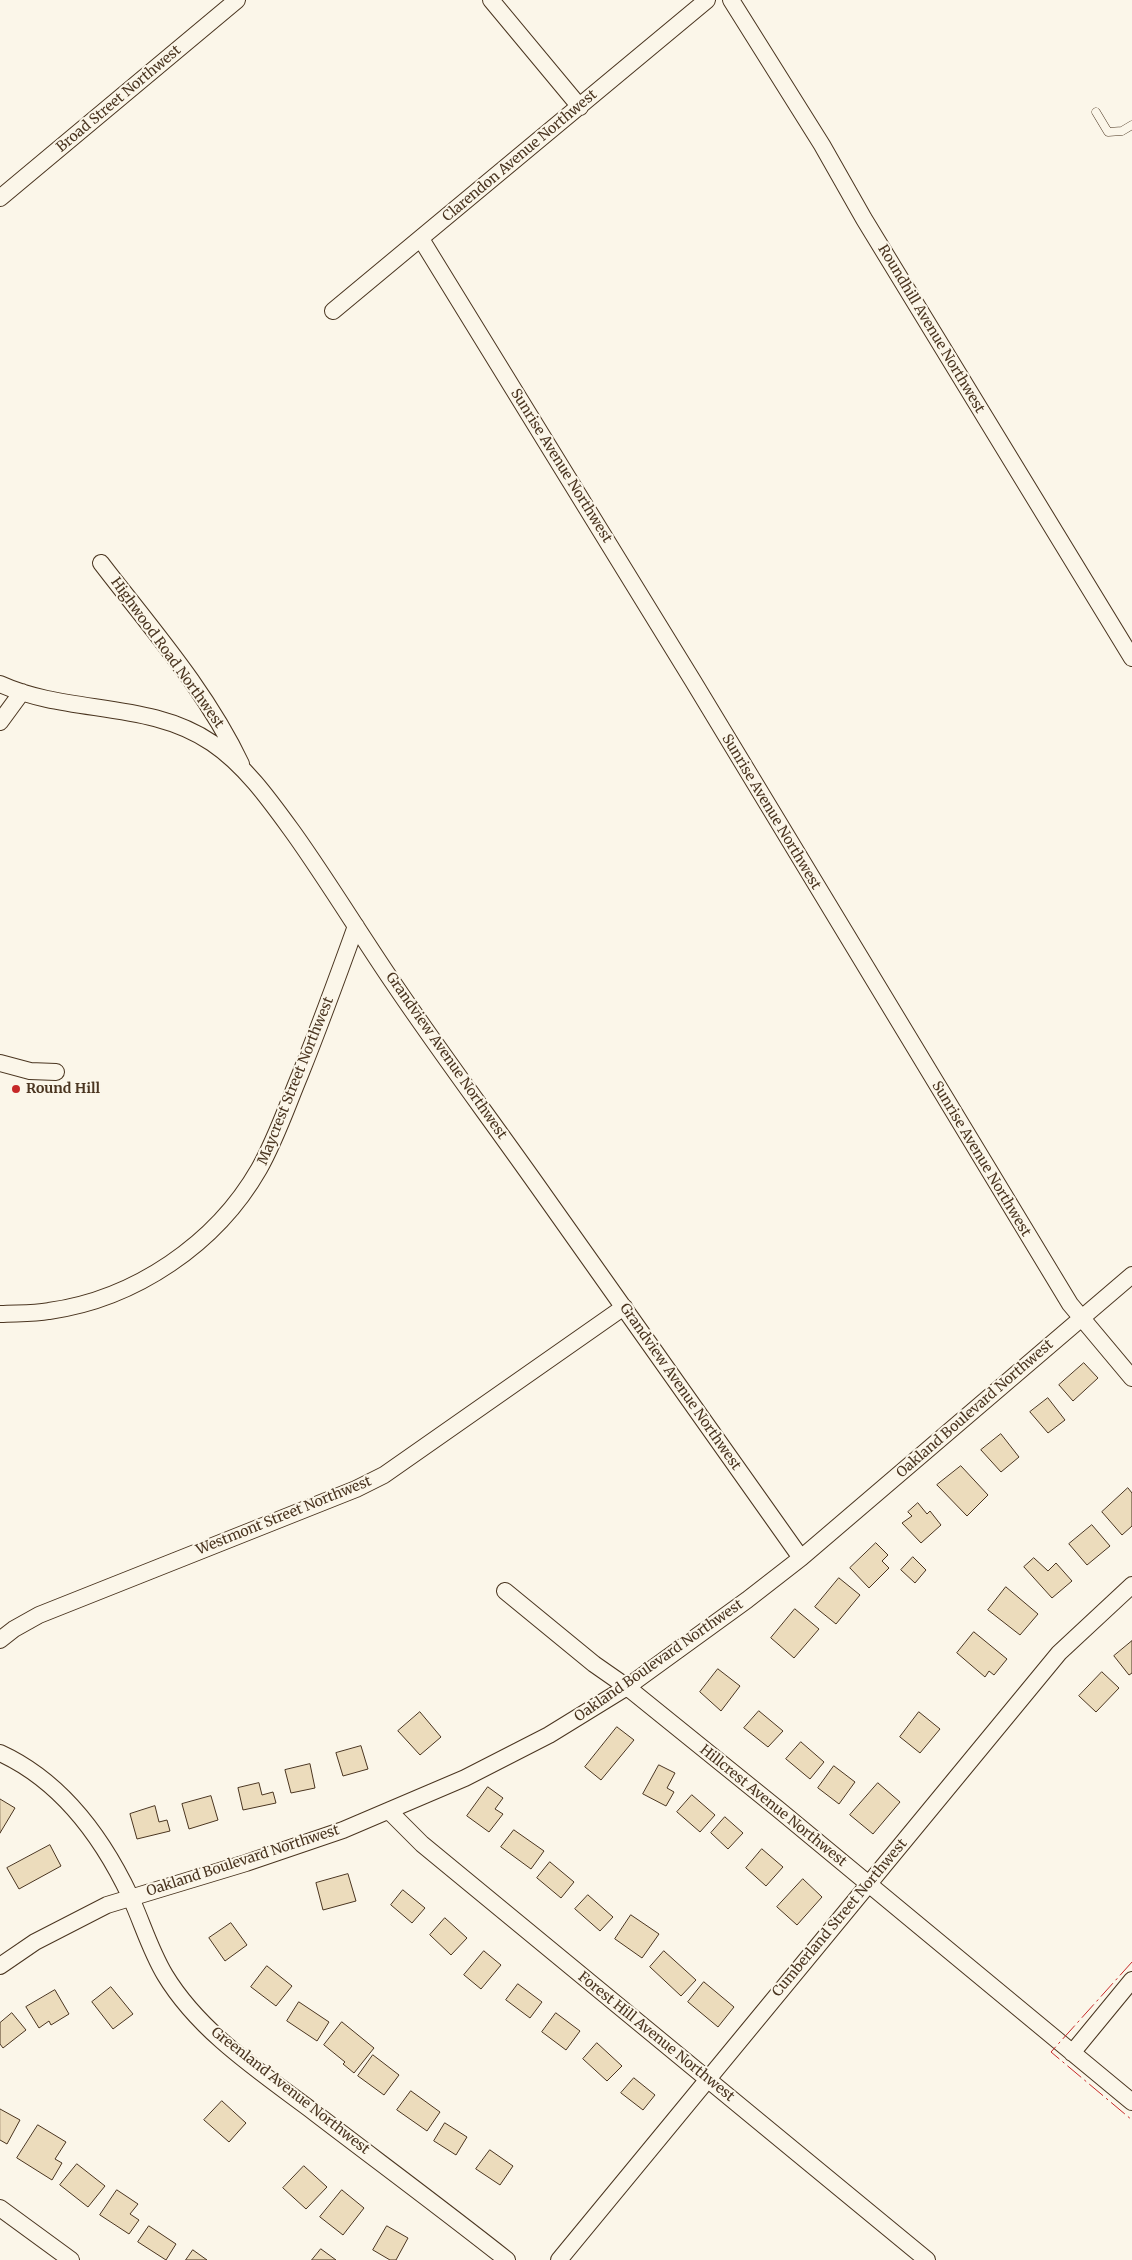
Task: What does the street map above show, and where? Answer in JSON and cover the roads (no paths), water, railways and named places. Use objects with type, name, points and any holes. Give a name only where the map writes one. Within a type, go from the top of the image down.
[{"type":"street","name":"Broad Street Northwest","points":[[0,198],[237,0]]},
{"type":"street","points":[[491,0],[580,107]]},
{"type":"street","name":"Clarendon Avenue Northwest","points":[[333,311],[707,0]]},
{"type":"street","name":"Roundhill Avenue Northwest","points":[[732,0],[822,145],[864,219],[1132,658]]},
{"type":"street","name":"Sunrise Avenue Northwest","points":[[421,239],[693,681],[1070,1304],[1132,1378]]},
{"type":"street","name":"Highwood Road Northwest","points":[[101,563],[206,702],[227,735],[244,770]]},
{"type":"street","name":"Grandview Avenue Northwest","points":[[0,684],[22,692],[61,701],[121,710],[166,721],[189,730],[213,744],[244,770],[272,803],[393,982],[801,1558]]},
{"type":"street","points":[[0,722],[22,692]]},
{"type":"street","name":"Maycrest Street Northwest","points":[[0,1314],[49,1311],[110,1295],[149,1278],[172,1263],[214,1227],[241,1197],[259,1169],[274,1139],[328,1003],[356,926]]},
{"type":"street","points":[[0,1063],[30,1071],[56,1072]]},
{"type":"street","name":"Oakland Boulevard Northwest","points":[[0,1966],[35,1942],[81,1917],[130,1897],[246,1863],[389,1811],[465,1778],[549,1735],[627,1687],[748,1600],[801,1558],[1132,1275]]},
{"type":"street","name":"Westmont Street Northwest","points":[[0,1640],[39,1615],[356,1489],[384,1475],[624,1308]]},
{"type":"street","name":"Cumberland Street Northwest","points":[[559,2260],[1059,1653],[1132,1585]]},
{"type":"street","name":"Hillcrest Avenue Northwest","points":[[505,1591],[594,1664],[627,1687],[1132,2102]]},
{"type":"street","name":"Greenland Avenue Northwest","points":[[0,1754],[34,1773],[60,1794],[86,1823],[109,1855],[166,1976],[183,2000],[208,2027],[254,2067],[507,2260]]},
{"type":"street","name":"Forest Hill Avenue Northwest","points":[[389,1811],[422,1844],[926,2260]]},
{"type":"street","points":[[1072,2053],[1132,1980]]},
{"type":"street","points":[[0,2208],[71,2260]]},
{"type":"lane","points":[[1096,112],[1108,132],[1122,131],[1132,125]]},
{"type":"place","name":"Round Hill","points":[[16,1089]]}]
